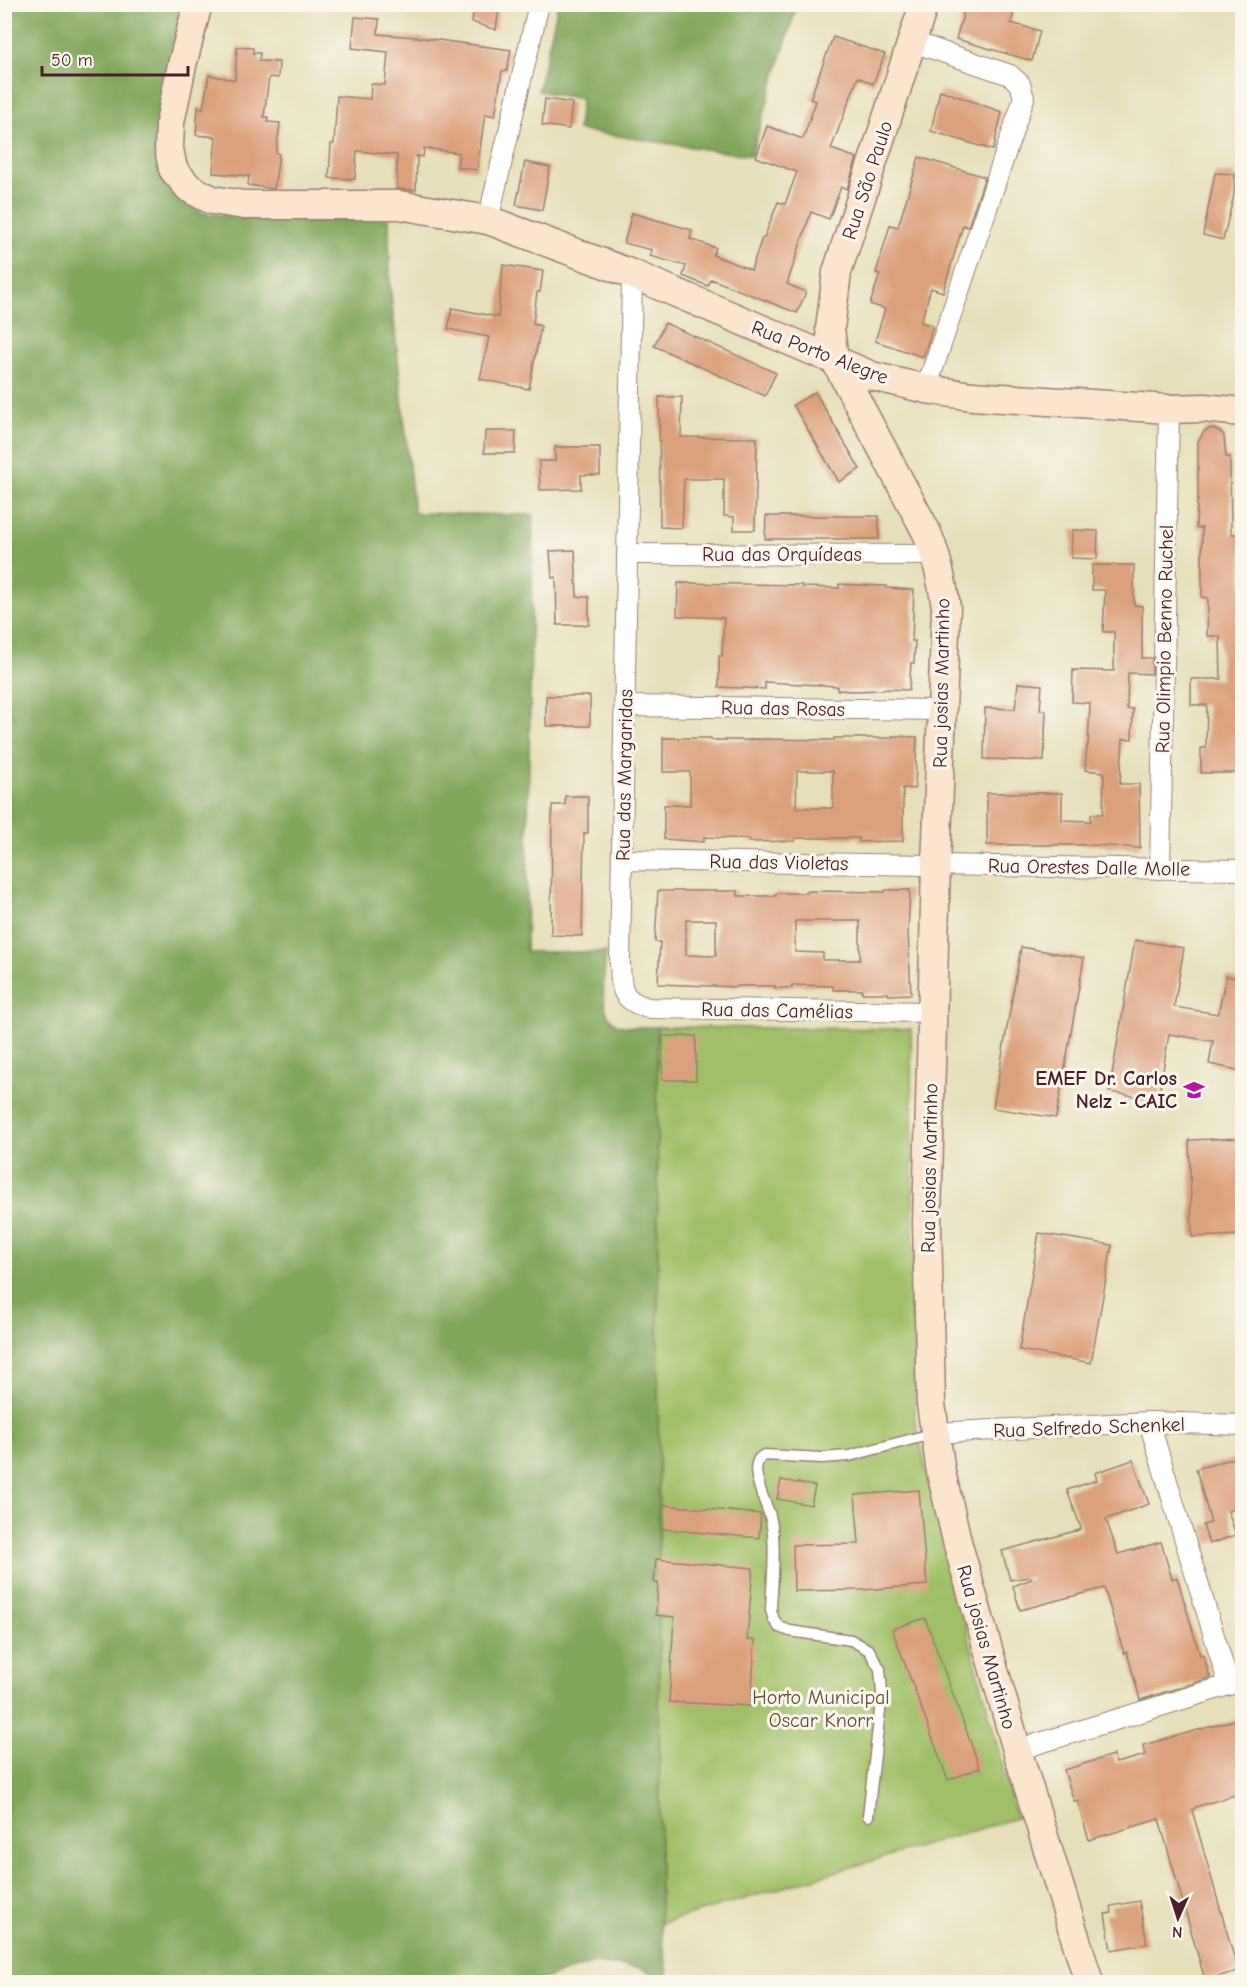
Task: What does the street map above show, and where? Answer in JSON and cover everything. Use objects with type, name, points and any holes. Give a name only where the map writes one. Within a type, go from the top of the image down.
[{"type":"street","name":"Rua Porto Alegre","points":[[198,4],[170,123],[169,149],[173,169],[189,188],[212,200],[244,205],[399,205],[488,220],[632,274],[872,376],[926,389],[972,396],[1242,412]]},
{"type":"street","points":[[488,220],[539,4]]},
{"type":"street","name":"Rua São Paulo","points":[[834,358],[830,328],[837,272],[914,42],[924,4]]},
{"type":"street","points":[[914,42],[1010,75],[1020,84],[1024,98],[926,389]]},
{"type":"street","name":"Rua das Margaridas","points":[[624,995],[620,963],[632,274]]},
{"type":"street","name":"Rua josias Martinho","points":[[834,358],[926,531],[936,555],[946,607],[936,865],[927,1222],[931,1404],[949,1509],[1017,1750],[1089,1983]]},
{"type":"street","name":"Rua Olimpio Benno Ruchel","points":[[1160,869],[1169,409]]},
{"type":"street","name":"Rua das Orquídeas","points":[[628,554],[936,555]]},
{"type":"street","name":"Rua das Rosas","points":[[625,706],[941,710]]},
{"type":"street","name":"Rua das Violetas","points":[[622,860],[936,865]]},
{"type":"street","name":"Rua Orestes Dalle Molle","points":[[936,865],[1242,870]]},
{"type":"street","name":"Rua das Camélias","points":[[624,995],[635,1004],[648,1008],[933,1012]]},
{"type":"street","points":[[1017,1750],[1236,1683],[1149,1422]]},
{"type":"street","name":"Rua Selfredo Schenkel","points":[[935,1433],[1149,1422],[1242,1425]]},
{"type":"lane","points":[[868,1816],[882,1693],[879,1669],[869,1650],[851,1640],[790,1631],[779,1627],[774,1620],[771,1610],[773,1530],[757,1484],[757,1462],[764,1455],[822,1458],[849,1456],[935,1433]]},
{"type":"green space","points":[[5,5],[183,5],[155,151],[163,180],[180,200],[203,213],[232,216],[389,219],[390,284],[414,513],[533,515],[526,952],[606,952],[604,993],[607,1013],[619,1025],[657,1027],[660,1924],[669,1981],[640,1968],[595,1963],[534,1982],[5,1982]]},
{"type":"green space","points":[[558,5],[797,5],[751,156],[578,130],[581,99],[538,91]]},
{"type":"green space","name":"Horto Municipal Oscar Knorr","points":[[657,1027],[911,1029],[915,1419],[927,1475],[1016,1818],[660,1924]]},
{"type":"building","points":[[966,4],[1016,4],[1011,23],[1040,31],[1032,61],[956,39]]},
{"type":"building","points":[[474,6],[499,9],[496,30],[472,22]]},
{"type":"building","points":[[355,17],[379,19],[378,34],[511,50],[507,71],[502,71],[495,116],[485,114],[477,170],[457,167],[459,153],[424,148],[423,157],[417,156],[416,190],[397,189],[397,155],[357,151],[355,179],[329,178],[337,96],[370,99],[371,84],[385,85],[388,52],[352,48]]},
{"type":"building","points":[[833,37],[885,54],[873,84],[858,77],[831,149],[857,158],[847,189],[841,187],[829,219],[811,212],[787,284],[806,292],[797,313],[711,279],[708,286],[683,276],[686,266],[650,256],[652,250],[624,243],[632,213],[692,230],[690,239],[716,248],[713,255],[751,270],[778,202],[785,204],[797,172],[756,157],[767,126],[803,139],[816,101],[810,99]]},
{"type":"building","points":[[237,47],[253,48],[253,53],[260,53],[259,61],[279,62],[278,78],[269,77],[264,117],[268,117],[267,122],[280,123],[276,153],[279,154],[274,189],[248,185],[249,176],[213,173],[216,137],[196,135],[198,107],[203,108],[209,75],[235,80]]},
{"type":"building","points":[[940,90],[1002,112],[993,150],[931,131]]},
{"type":"building","points":[[545,99],[572,103],[569,129],[542,125]]},
{"type":"building","points":[[919,157],[985,177],[968,227],[963,225],[943,292],[931,288],[921,322],[933,326],[923,357],[875,341],[885,309],[870,304],[880,274],[876,273],[890,225],[898,227]]},
{"type":"building","points":[[525,162],[550,167],[542,210],[516,205]]},
{"type":"building","points":[[1215,173],[1235,174],[1234,195],[1223,240],[1203,235]]},
{"type":"building","points":[[503,265],[543,271],[540,292],[537,292],[533,324],[541,326],[529,389],[480,379],[489,337],[448,329],[452,308],[498,317]]},
{"type":"building","points":[[665,323],[776,373],[765,396],[654,346]]},
{"type":"building","points":[[815,392],[860,469],[839,482],[793,405]]},
{"type":"building","points":[[659,397],[682,397],[681,437],[757,438],[755,530],[734,530],[734,517],[724,516],[724,479],[684,479],[682,528],[660,527]]},
{"type":"building","points":[[1212,428],[1224,436],[1226,457],[1230,457],[1231,534],[1242,534],[1242,773],[1201,773],[1201,748],[1206,748],[1207,705],[1191,705],[1191,679],[1221,679],[1220,636],[1207,636],[1208,598],[1202,597],[1202,528],[1196,528],[1198,442],[1204,431]]},
{"type":"building","points":[[485,431],[516,431],[515,453],[484,453]]},
{"type":"building","points":[[555,447],[600,447],[600,475],[581,475],[581,489],[540,490],[539,461],[555,461]]},
{"type":"building","points":[[766,516],[879,516],[879,539],[765,539]]},
{"type":"building","points":[[1072,530],[1098,531],[1097,559],[1071,558]]},
{"type":"building","points":[[575,550],[577,597],[589,597],[589,625],[557,625],[556,577],[552,578],[550,551]]},
{"type":"building","points":[[1092,565],[1134,565],[1134,605],[1142,606],[1142,658],[1152,658],[1152,674],[1128,673],[1127,709],[1133,709],[1132,739],[1123,739],[1120,784],[1139,784],[1140,848],[1091,845],[987,845],[987,793],[1062,793],[1062,820],[1091,821],[1091,814],[1103,814],[1104,772],[1085,770],[1090,703],[1072,702],[1073,670],[1114,671],[1114,632],[1103,632],[1105,590],[1092,590]]},
{"type":"building","points":[[678,583],[802,585],[802,587],[839,588],[839,584],[887,586],[887,588],[914,590],[912,641],[915,641],[914,663],[911,663],[909,690],[853,691],[837,690],[837,686],[765,682],[765,689],[719,687],[719,656],[722,656],[724,618],[677,616]]},
{"type":"building","points":[[1018,683],[1042,685],[1040,710],[1046,710],[1044,761],[984,759],[985,708],[1015,709]]},
{"type":"building","points":[[546,696],[590,696],[590,726],[546,726]]},
{"type":"building","points":[[892,736],[917,737],[915,789],[903,788],[903,841],[859,842],[859,838],[795,838],[795,841],[749,842],[749,839],[704,837],[704,842],[664,839],[664,805],[690,805],[690,772],[663,772],[663,738],[834,740],[834,738],[892,738]],"holes":[[[797,771],[833,771],[833,808],[796,808]]]},
{"type":"building","points":[[565,796],[588,796],[588,833],[584,833],[582,936],[551,935],[552,805],[565,805]]},
{"type":"building","points":[[885,890],[910,890],[908,930],[911,994],[862,993],[862,990],[833,990],[833,986],[792,985],[792,988],[775,988],[775,986],[658,984],[660,942],[655,942],[658,891],[738,891],[738,896],[776,896],[776,893],[807,893],[807,891],[885,892]],"holes":[[[686,920],[716,920],[716,956],[686,955]],[[795,921],[860,921],[860,960],[823,960],[823,953],[795,952]]]},
{"type":"building","points":[[1135,940],[1184,948],[1174,1007],[1218,1014],[1226,976],[1242,980],[1242,1071],[1209,1064],[1213,1041],[1169,1034],[1158,1100],[1109,1092]]},
{"type":"building","points":[[1021,947],[1084,958],[1056,1118],[993,1108]]},
{"type":"building","points":[[663,1036],[696,1036],[696,1080],[662,1080]]},
{"type":"building","points":[[1242,1138],[1242,1235],[1192,1237],[1189,1140]]},
{"type":"building","points":[[1039,1233],[1112,1245],[1091,1363],[1019,1350]]},
{"type":"building","points":[[1242,1456],[1242,1507],[1228,1511],[1236,1535],[1209,1544],[1203,1525],[1211,1523],[1196,1469]]},
{"type":"building","points":[[1133,1460],[1149,1504],[1106,1519],[1118,1554],[1161,1542],[1172,1579],[1177,1577],[1200,1655],[1203,1654],[1210,1678],[1140,1700],[1127,1652],[1124,1653],[1104,1588],[1020,1610],[1013,1586],[1032,1579],[1031,1577],[1010,1580],[1002,1551],[1079,1530],[1081,1528],[1067,1490],[1097,1480],[1095,1473]]},
{"type":"building","points":[[781,1480],[815,1486],[811,1505],[777,1499]]},
{"type":"building","points":[[919,1490],[927,1585],[862,1590],[794,1591],[793,1545],[859,1544],[855,1495]]},
{"type":"building","points":[[664,1505],[761,1514],[759,1538],[662,1529]]},
{"type":"building","points":[[656,1559],[753,1568],[747,1640],[755,1640],[751,1706],[669,1702],[674,1617],[656,1615],[658,1583],[654,1583]]},
{"type":"building","points":[[925,1618],[980,1768],[948,1780],[892,1629]]},
{"type":"building","points":[[1242,1718],[1242,1793],[1195,1807],[1192,1810],[1238,1971],[1205,1980],[1159,1819],[1089,1840],[1077,1800],[1074,1801],[1064,1770],[1113,1755],[1116,1763],[1146,1755],[1143,1745]]},
{"type":"building","points":[[1139,1901],[1147,1944],[1111,1950],[1105,1914],[1112,1913],[1111,1906]]},
{"type":"place","name":"EMEF Dr. Carlos Nelz - CAIC","points":[[1194,1090]]}]
